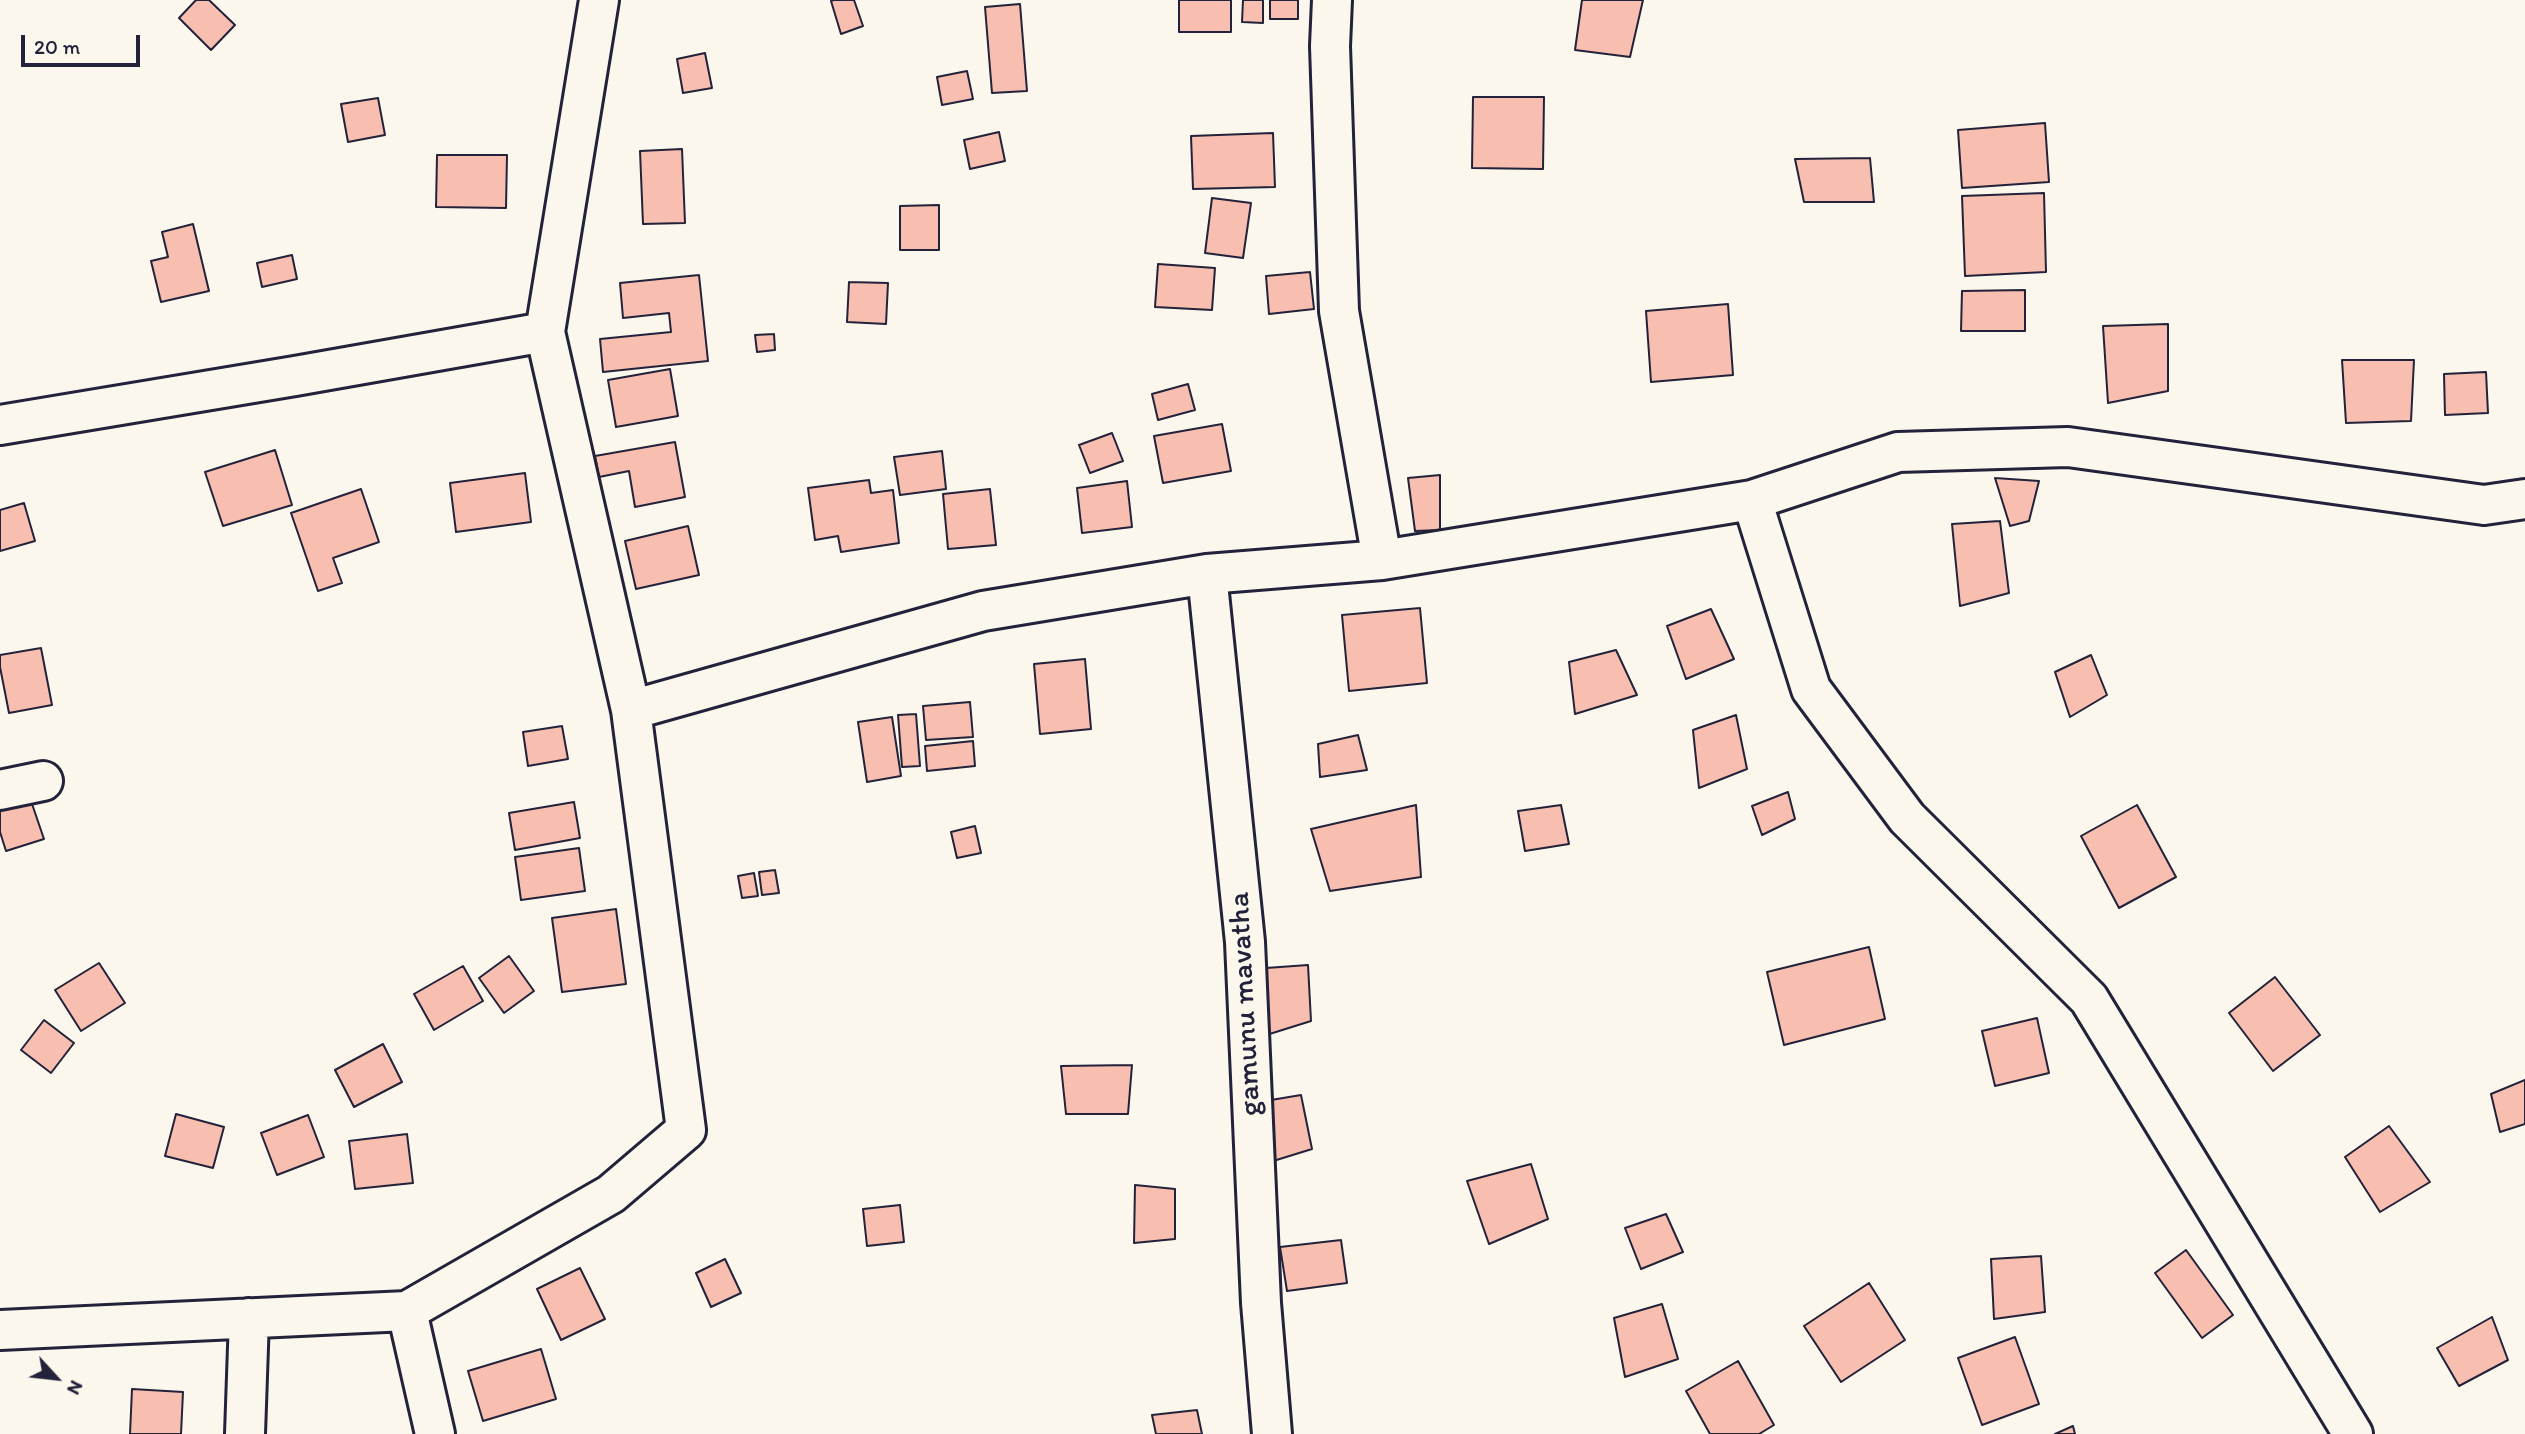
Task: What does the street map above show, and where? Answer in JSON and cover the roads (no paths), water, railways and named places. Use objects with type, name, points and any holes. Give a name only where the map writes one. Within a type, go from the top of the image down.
[{"type":"street","points":[[0,1330],[407,1311],[611,1194],[686,1130],[631,710],[545,332],[599,0]]},
{"type":"street","points":[[1332,0],[1330,46],[1339,311],[1382,560]]},
{"type":"street","points":[[0,425],[545,332]]},
{"type":"street","points":[[631,710],[984,611],[1207,574],[1382,560],[1752,500],[1898,452],[2068,447],[2484,505],[2525,499]]},
{"type":"street","points":[[1752,500],[1811,689],[1907,818],[2089,999],[2353,1434]]},
{"type":"street","name":"gamunu mavatha","points":[[1207,574],[1245,942],[1261,1303],[1272,1434]]},
{"type":"street","points":[[0,790],[43,780]]},
{"type":"street","points":[[407,1311],[435,1434]]},
{"type":"street","points":[[244,1434],[249,1318]]}]
